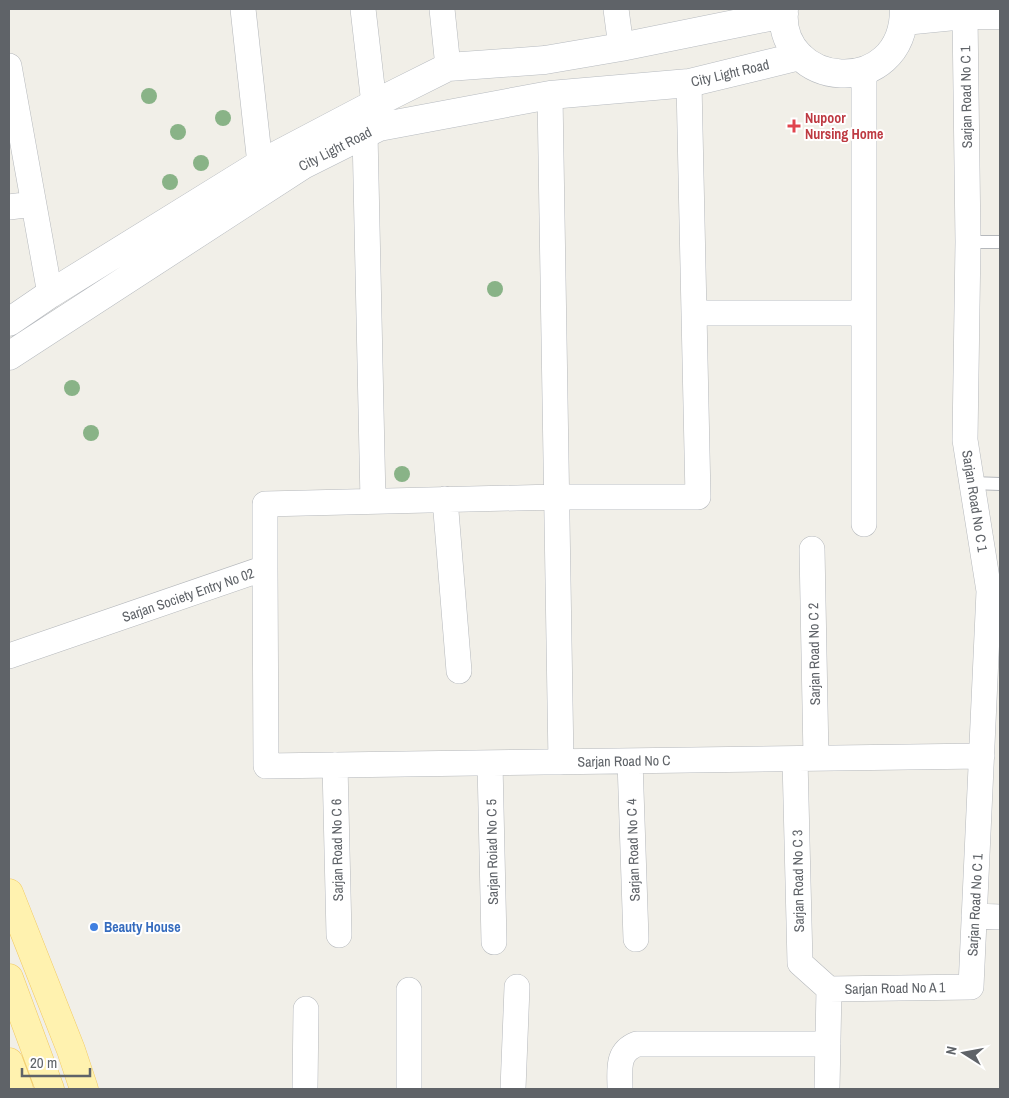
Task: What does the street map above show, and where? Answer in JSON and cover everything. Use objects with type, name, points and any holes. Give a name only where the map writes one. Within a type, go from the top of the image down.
[{"type":"main road","points":[[9,322],[50,294],[260,164],[372,121],[448,68],[545,60],[621,47],[784,11],[785,29],[791,44],[800,56],[814,67],[830,73],[847,74],[864,71],[879,63],[891,52],[899,37],[904,15],[1000,15]]},
{"type":"main road","name":"City Light Road","points":[[9,356],[372,121],[550,95],[689,83],[800,56]]},
{"type":"main road","points":[[9,893],[71,1050],[84,1089]]},
{"type":"main road","points":[[9,978],[50,1089]]},
{"type":"main road","points":[[9,1062],[19,1089]]},
{"type":"street","points":[[243,9],[260,164]]},
{"type":"street","points":[[362,9],[372,121],[372,501]]},
{"type":"street","points":[[442,9],[448,68]]},
{"type":"street","points":[[616,9],[621,47]]},
{"type":"street","name":"Sarjan Road No C 1","points":[[965,15],[968,242],[965,440],[989,591],[971,987]]},
{"type":"street","points":[[9,66],[11,90],[50,294]]},
{"type":"street","points":[[864,71],[864,524]]},
{"type":"street","points":[[265,568],[265,504],[555,497],[698,497],[689,83]]},
{"type":"street","points":[[550,95],[555,497],[561,762]]},
{"type":"street","points":[[9,207],[34,204]]},
{"type":"street","points":[[695,313],[864,314]]},
{"type":"street","points":[[445,500],[458,671]]},
{"type":"street","name":"Sarjan Road No C 2","points":[[806,759],[812,549]]},
{"type":"street","name":"Sarjan Society Entry No 02","points":[[9,656],[265,568],[266,766]]},
{"type":"street","name":"Sarjan Road No C","points":[[266,766],[982,756]]},
{"type":"street","name":"Sarjan Road No C 3","points":[[806,759],[800,963],[829,989]]},
{"type":"street","name":"Sarjan Road No C 4","points":[[630,761],[636,939]]},
{"type":"street","name":"Sarjan Roiad No C 5","points":[[490,763],[494,942]]},
{"type":"street","name":"Sarjan Road No C 6","points":[[335,765],[339,935]]},
{"type":"street","points":[[974,916],[1000,917]]},
{"type":"street","points":[[513,1089],[517,987]]},
{"type":"street","name":"Sarjan Road No A 1","points":[[827,1089],[829,989],[971,987]]},
{"type":"street","points":[[409,990],[409,1089]]},
{"type":"street","points":[[305,1089],[306,1009]]},
{"type":"street","points":[[620,1089],[622,1054],[628,1048],[637,1044],[828,1044]]},
{"type":"lane","points":[[968,242],[1000,242]]},
{"type":"lane","points":[[972,483],[1000,484]]},
{"type":"place","name":"Nupoor Nursing Home","points":[[794,126]]},
{"type":"place","name":"Beauty House","points":[[94,927]]}]
